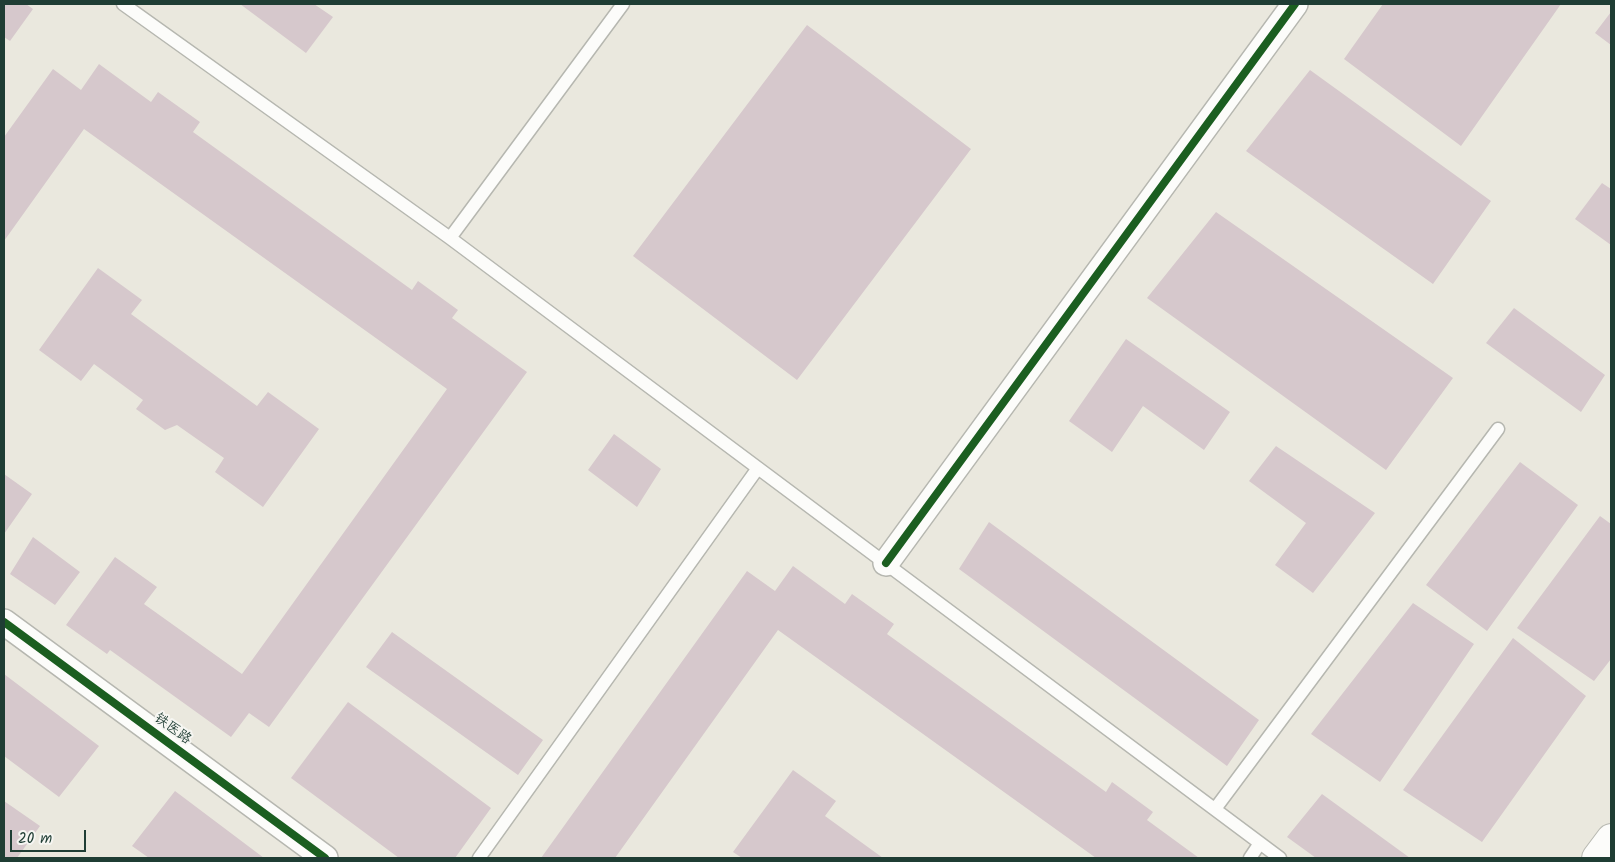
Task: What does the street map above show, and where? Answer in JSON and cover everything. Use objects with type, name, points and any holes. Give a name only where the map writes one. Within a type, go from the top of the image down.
[{"type":"street","points":[[886,563],[1295,4]]},
{"type":"street","name":"铁医路","points":[[4,622],[325,858]]},
{"type":"street","points":[[1596,858],[1611,838]]},
{"type":"lane","points":[[123,4],[450,238],[1280,858]]},
{"type":"lane","points":[[450,238],[623,4]]},
{"type":"lane","points":[[1215,810],[1498,428]]},
{"type":"lane","points":[[479,858],[758,468]]},
{"type":"lane","points":[[1250,858],[1260,843]]},
{"type":"building","points":[[4,4],[26,4],[33,9],[10,41],[4,37]]},
{"type":"building","points":[[240,4],[314,4],[333,17],[306,53]]},
{"type":"building","points":[[1383,4],[1561,4],[1461,146],[1344,59]]},
{"type":"building","points":[[1611,12],[1611,45],[1595,33]]},
{"type":"building","points":[[807,25],[971,149],[797,380],[633,256]]},
{"type":"building","points":[[99,64],[151,102],[158,92],[200,122],[193,132],[412,290],[418,281],[458,310],[452,318],[527,372],[269,727],[249,713],[231,737],[110,650],[107,654],[66,625],[115,557],[157,587],[144,604],[242,674],[447,389],[84,129],[4,241],[4,137],[53,69],[81,90]]},
{"type":"building","points":[[1310,70],[1491,201],[1433,284],[1246,151]]},
{"type":"building","points":[[1602,183],[1611,189],[1611,245],[1575,219]]},
{"type":"building","points":[[1216,212],[1453,378],[1386,470],[1147,298]]},
{"type":"building","points":[[98,268],[142,300],[131,314],[257,406],[268,392],[319,429],[263,507],[215,472],[224,458],[177,425],[165,430],[136,409],[143,400],[94,364],[81,381],[39,350]]},
{"type":"building","points":[[1514,308],[1605,375],[1581,412],[1486,343]]},
{"type":"building","points":[[1126,339],[1230,412],[1204,450],[1143,406],[1112,452],[1069,421]]},
{"type":"building","points":[[614,434],[661,469],[637,507],[588,470]]},
{"type":"building","points":[[1276,446],[1375,513],[1313,593],[1275,565],[1306,523],[1249,481]]},
{"type":"building","points":[[1520,462],[1578,505],[1487,631],[1426,585]]},
{"type":"building","points":[[4,474],[32,494],[4,534]]},
{"type":"building","points":[[1600,516],[1611,524],[1611,659],[1594,681],[1517,628]]},
{"type":"building","points":[[989,522],[1259,720],[1227,766],[959,569]]},
{"type":"building","points":[[33,537],[80,572],[55,605],[10,574]]},
{"type":"building","points":[[793,566],[845,604],[852,594],[894,624],[887,634],[1106,792],[1112,782],[1153,812],[1147,820],[1199,858],[1096,858],[778,630],[615,858],[541,858],[747,571],[775,591]]},
{"type":"building","points":[[1413,603],[1474,644],[1380,782],[1311,734]]},
{"type":"building","points":[[392,632],[543,740],[518,775],[366,667]]},
{"type":"building","points":[[1513,638],[1586,696],[1482,842],[1403,790]]},
{"type":"building","points":[[4,674],[99,746],[59,797],[4,756]]},
{"type":"building","points":[[348,702],[491,808],[455,858],[399,858],[291,778]]},
{"type":"building","points":[[793,770],[836,801],[825,816],[883,858],[742,858],[733,852]]},
{"type":"building","points":[[175,791],[264,858],[149,858],[132,846]]},
{"type":"building","points":[[1322,794],[1410,858],[1316,858],[1287,837]]},
{"type":"building","points":[[4,801],[40,826],[17,858],[4,858]]},
{"type":"cycle path","points":[[886,563],[1295,4]]},
{"type":"cycle path","points":[[4,622],[325,858]]}]
